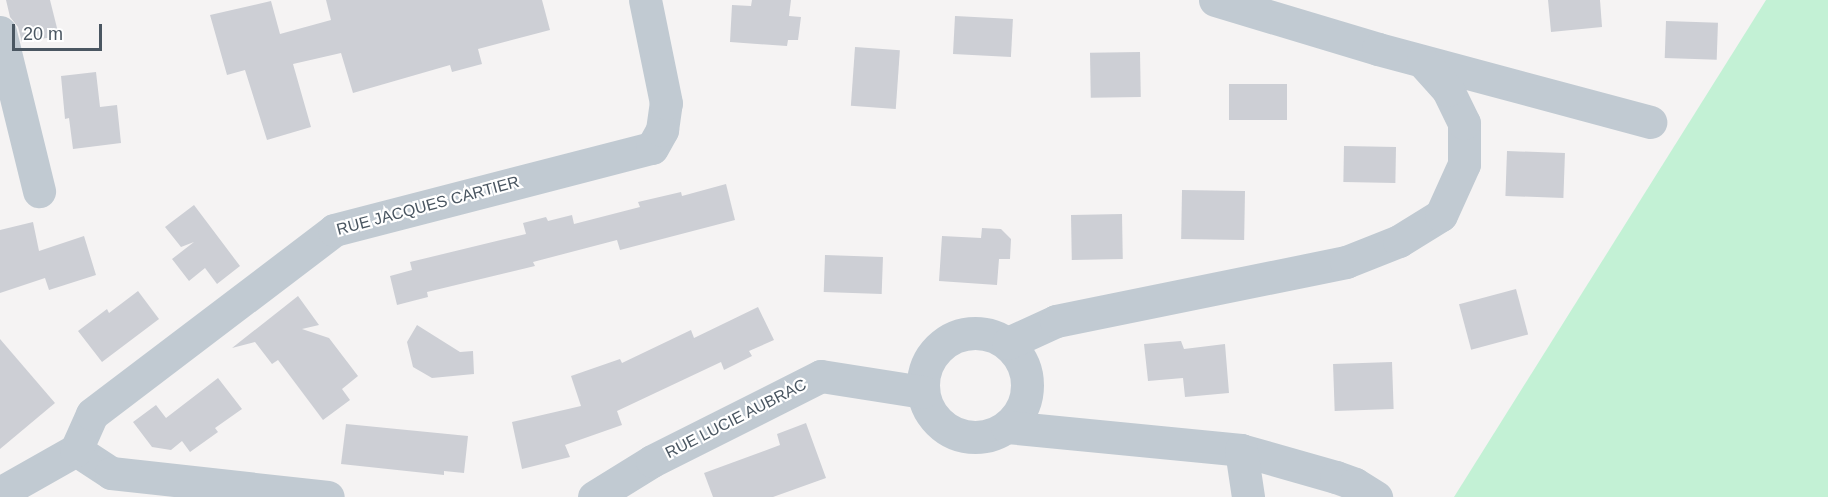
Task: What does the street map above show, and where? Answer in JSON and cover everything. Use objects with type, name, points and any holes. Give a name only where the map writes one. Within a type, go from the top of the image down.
[{"type":"street","name":"RUE JACQUES CARTIER","points":[[76,450],[92,414],[334,230],[652,148],[662,130],[666,103],[645,0]]},
{"type":"street","points":[[1215,0],[1423,62],[1650,122]]},
{"type":"street","points":[[0,32],[39,191]]},
{"type":"street","points":[[1008,343],[1056,321],[1346,261],[1399,240],[1441,215],[1464,164],[1464,123],[1449,90],[1423,62]]},
{"type":"street","points":[[984,333],[1008,343],[1022,361],[1028,380],[1026,399],[1019,413],[1006,427],[994,434],[976,437],[950,430],[933,415],[923,392],[927,364],[939,346],[955,336],[984,333]]},
{"type":"street","name":"RUE LUCIE AUBRAC","points":[[594,497],[652,461],[821,376],[923,392]]},
{"type":"street","points":[[1006,427],[1241,450],[1336,477],[1355,484],[1376,497]]},
{"type":"street","points":[[0,493],[76,450],[111,473],[328,497]]},
{"type":"street","points":[[1241,450],[1248,497]]},
{"type":"green space","points":[[1766,0],[1828,0],[1828,497],[1454,497]]},
{"type":"building","points":[[6,0],[50,0],[59,36],[22,42],[18,27],[10,17]]},
{"type":"building","points":[[326,0],[542,0],[550,30],[478,49],[482,64],[452,72],[450,65],[353,93],[341,53],[293,64],[311,127],[267,140],[245,70],[227,75],[210,15],[271,1],[280,34],[331,20]]},
{"type":"building","points":[[752,0],[791,0],[789,16],[801,17],[798,40],[788,40],[787,46],[730,42],[732,5],[751,6]]},
{"type":"building","points":[[1548,0],[1600,0],[1602,27],[1551,32]]},
{"type":"building","points":[[955,16],[1013,19],[1011,57],[953,54]]},
{"type":"building","points":[[1666,21],[1718,23],[1717,60],[1665,58]]},
{"type":"building","points":[[855,47],[900,50],[896,109],[851,106]]},
{"type":"building","points":[[1140,52],[1141,97],[1091,98],[1090,53]]},
{"type":"building","points":[[96,72],[100,107],[117,105],[121,143],[73,149],[69,118],[65,119],[61,76]]},
{"type":"building","points":[[1229,84],[1287,84],[1287,120],[1229,120]]},
{"type":"building","points":[[1344,146],[1396,147],[1395,183],[1343,182]]},
{"type":"building","points":[[1507,151],[1565,153],[1563,198],[1505,196]]},
{"type":"building","points":[[726,184],[735,220],[620,250],[617,240],[533,262],[535,266],[427,292],[428,297],[397,305],[390,276],[412,270],[410,262],[526,234],[523,223],[546,217],[548,221],[572,215],[574,224],[640,207],[638,202],[681,192],[682,196]]},
{"type":"building","points":[[1182,190],[1245,191],[1244,240],[1181,239]]},
{"type":"building","points":[[194,205],[240,266],[217,284],[205,268],[189,281],[172,259],[194,242],[181,247],[165,227]]},
{"type":"building","points":[[1122,214],[1123,259],[1072,260],[1071,215]]},
{"type":"building","points":[[33,222],[39,251],[84,236],[96,275],[49,290],[45,278],[0,293],[0,230]]},
{"type":"building","points":[[982,228],[1001,229],[1011,239],[1010,259],[999,259],[997,285],[939,281],[942,236],[981,238]]},
{"type":"building","points":[[825,255],[883,257],[882,294],[824,292]]},
{"type":"building","points":[[1516,289],[1528,334],[1471,350],[1459,304]]},
{"type":"building","points":[[138,291],[159,319],[102,362],[78,331],[107,309],[109,313]]},
{"type":"building","points":[[298,296],[319,325],[302,329],[329,338],[358,376],[342,389],[350,400],[323,420],[278,360],[272,364],[255,342],[232,348]]},
{"type":"building","points":[[758,307],[774,340],[749,351],[752,356],[724,370],[721,362],[617,411],[622,425],[565,445],[570,457],[522,469],[512,422],[581,406],[571,376],[620,359],[622,363],[691,330],[694,338]]},
{"type":"building","points":[[417,325],[460,352],[473,351],[474,374],[432,378],[413,367],[407,342]]},
{"type":"building","points":[[0,339],[55,403],[0,449]]},
{"type":"building","points":[[1181,341],[1184,349],[1225,344],[1229,393],[1185,397],[1183,378],[1148,381],[1144,344]]},
{"type":"building","points":[[1392,362],[1394,409],[1335,411],[1333,364]]},
{"type":"building","points":[[218,378],[242,409],[215,428],[218,432],[190,452],[182,441],[171,450],[152,447],[133,422],[156,405],[166,418]]},
{"type":"building","points":[[806,423],[826,478],[773,497],[713,497],[704,473],[780,445],[777,434]]},
{"type":"building","points":[[346,424],[468,436],[464,473],[444,471],[444,475],[341,464]]}]
